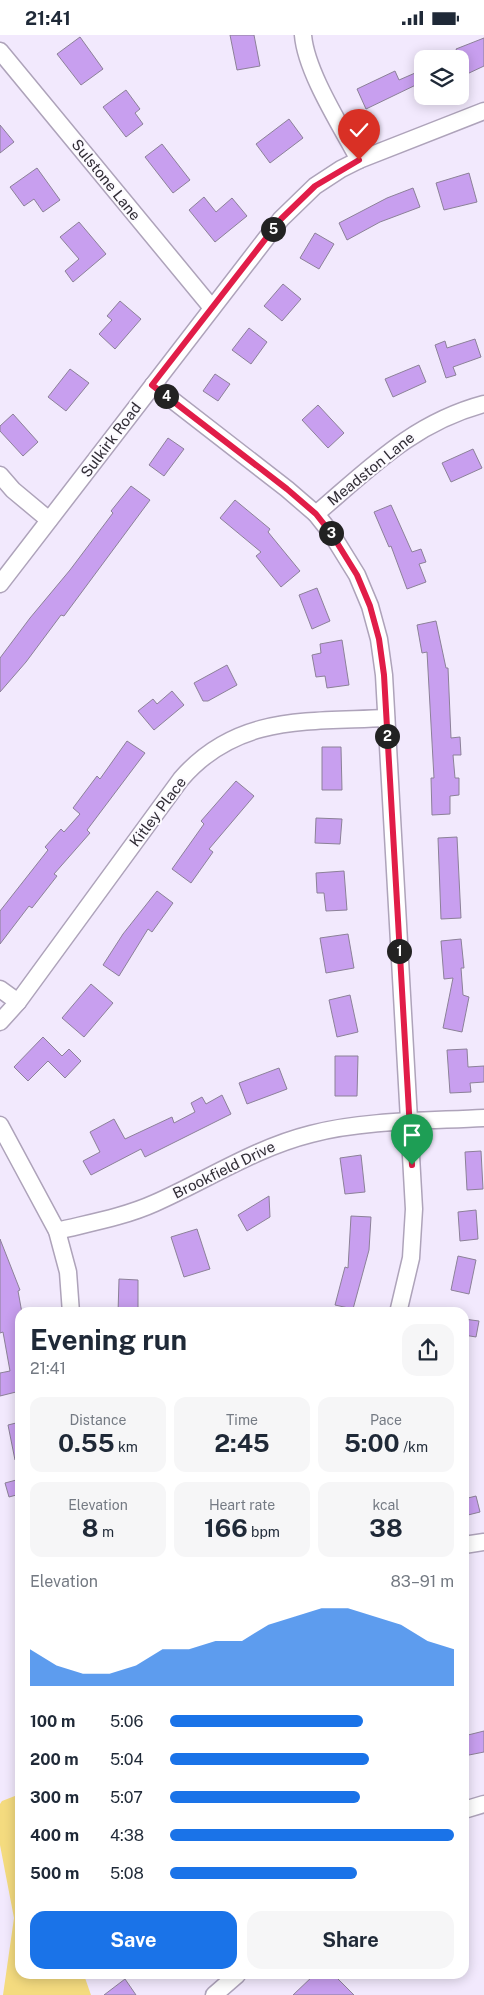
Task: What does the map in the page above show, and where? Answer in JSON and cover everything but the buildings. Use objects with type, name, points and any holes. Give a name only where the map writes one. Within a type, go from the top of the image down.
[{"type":"street","points":[[303,35],[306,53],[314,73],[359,160]]},
{"type":"street","name":"Sulstone Lane","points":[[0,51],[212,308]]},
{"type":"street","name":"Sulkirk Road","points":[[0,584],[281,219],[302,197],[328,177],[359,160],[484,111]]},
{"type":"street","points":[[152,385],[287,489],[316,514],[341,546],[357,575],[370,606],[379,639],[384,675],[414,1209],[413,1239],[407,1277],[400,1307]]},
{"type":"street","name":"Meadston Lane","points":[[316,514],[388,452],[414,433],[442,418],[484,404]]},
{"type":"street","points":[[0,475],[49,521]]},
{"type":"street","name":"Kitley Place","points":[[0,1022],[18,1002],[181,779],[208,754],[228,741],[271,725],[386,718]]},
{"type":"street","points":[[0,989],[18,1002]]},
{"type":"street","name":"Brookfield Drive","points":[[57,1231],[153,1204],[275,1144],[311,1133],[348,1127],[484,1118]]},
{"type":"street","points":[[0,1125],[57,1231],[68,1272],[71,1307]]},
{"type":"street","points":[[469,1544],[484,1542]]},
{"type":"street","points":[[469,1808],[484,1804]]},
{"type":"street","points":[[214,1995],[232,1979]]},
{"type":"shaded area","points":[[15,1796],[15,1979],[85,1979],[91,1995],[3,1995],[14,1918],[0,1845],[0,1804],[2,1801]]},
{"type":"route","points":[[359,160],[315,186],[281,219],[152,385],[287,489],[316,514],[341,546],[357,575],[370,606],[379,639],[384,675],[412,1165]]}]
